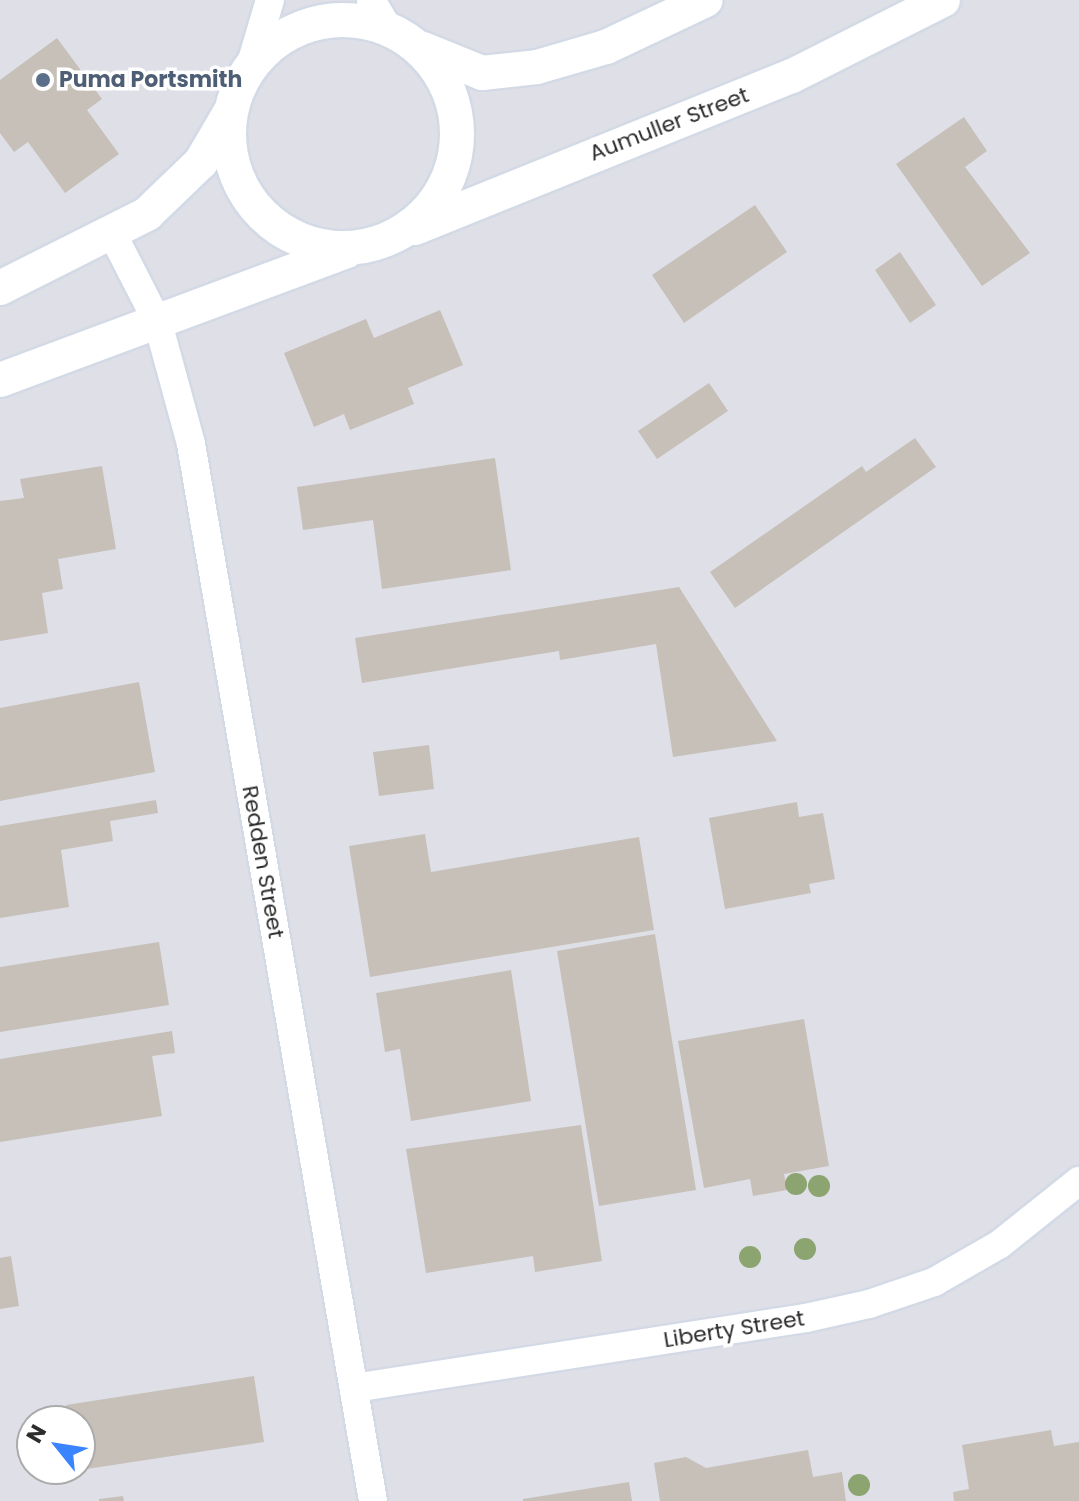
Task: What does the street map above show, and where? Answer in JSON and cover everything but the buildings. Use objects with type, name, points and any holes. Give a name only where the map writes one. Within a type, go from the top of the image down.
[{"type":"street","points":[[0,288],[113,235],[173,192],[201,162],[230,111],[251,64],[270,0]]},
{"type":"street","points":[[419,47],[466,70],[502,73],[606,47],[706,0]]},
{"type":"street","name":"Aumuller Street","points":[[391,238],[792,76],[943,0]]},
{"type":"street","points":[[0,380],[354,248],[391,238],[422,216],[445,186],[457,150],[456,112],[443,76],[419,47],[379,14],[313,22],[278,38],[251,64]]},
{"type":"street","points":[[230,111],[231,158],[238,181],[258,211],[285,233],[307,242],[354,248]]},
{"type":"street","name":"Redden Street","points":[[113,235],[158,323],[191,444],[373,1501]]},
{"type":"street","name":"Liberty Street","points":[[354,1388],[806,1318],[869,1304],[934,1282],[1000,1244],[1079,1181]]},
{"type":"shaded area","points":[[0,0],[1079,0],[1079,1501],[0,1501]]},
{"type":"place","name":"Puma Portsmith","points":[[43,80]]}]
